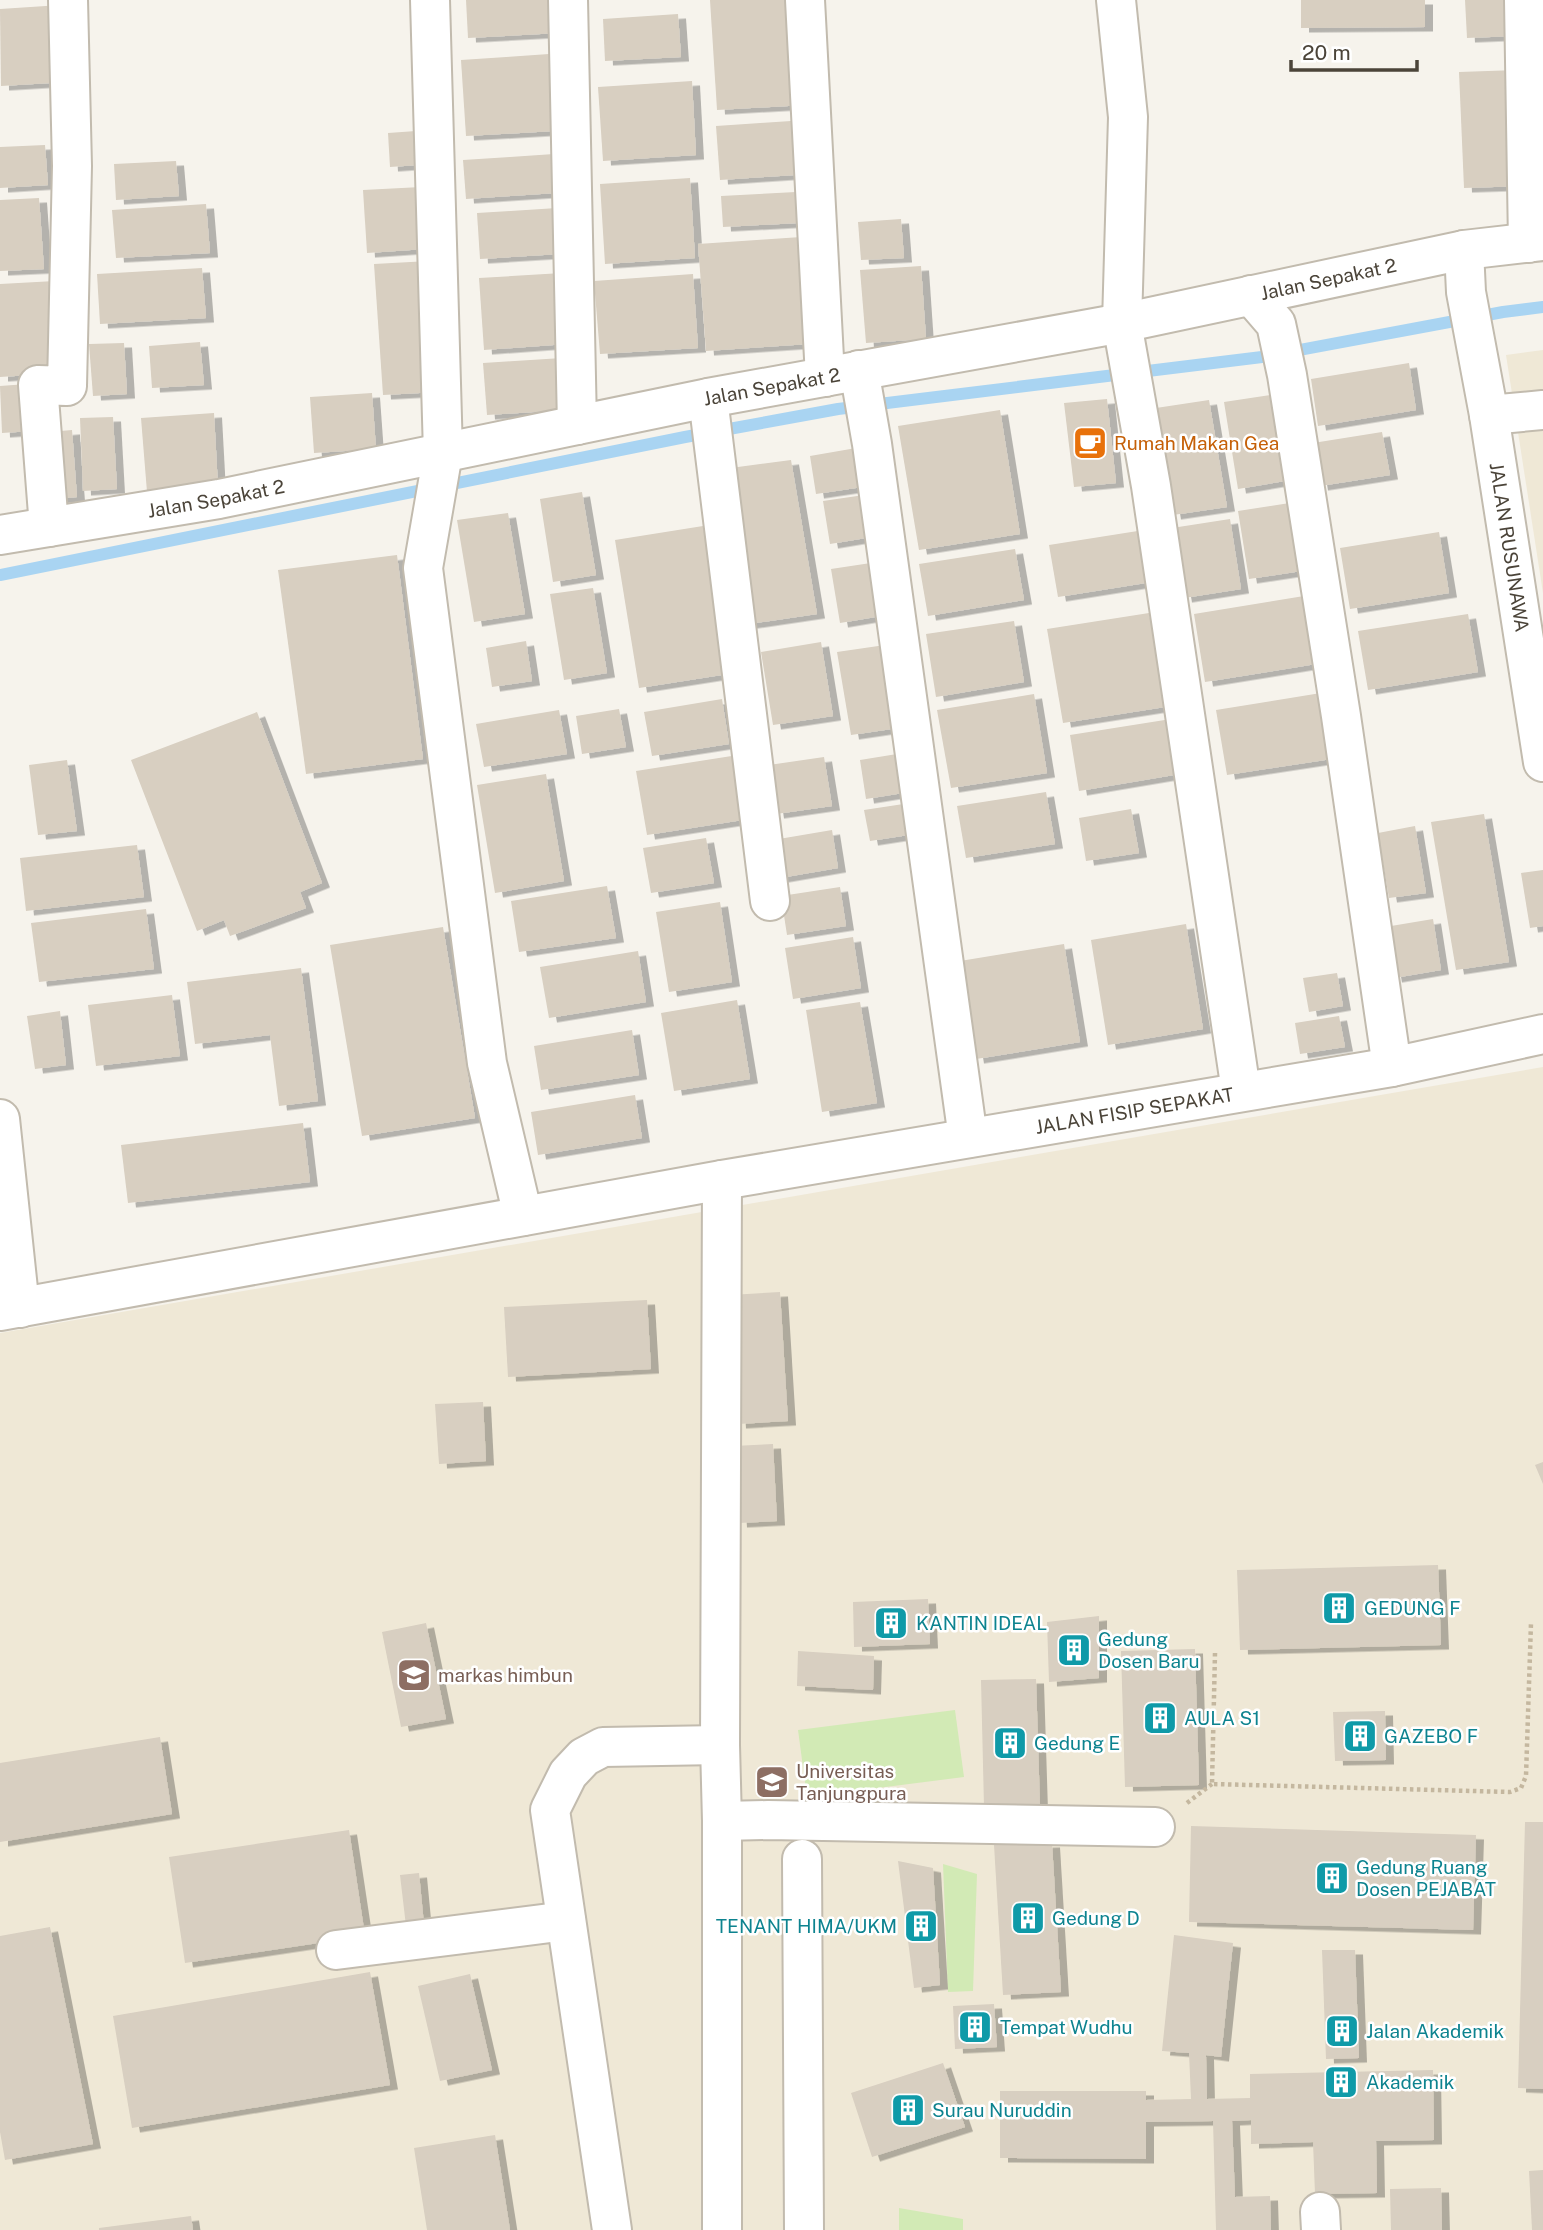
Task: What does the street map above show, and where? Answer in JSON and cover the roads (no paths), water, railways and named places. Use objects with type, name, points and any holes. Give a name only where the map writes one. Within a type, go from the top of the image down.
[{"type":"street","points":[[49,527],[38,386],[67,386],[72,166],[68,0]]},
{"type":"street","points":[[430,0],[443,453],[422,568],[487,1063],[523,1216]]},
{"type":"street","points":[[568,0],[577,425]]},
{"type":"street","points":[[805,0],[849,380],[872,444],[968,1138]]},
{"type":"street","points":[[1116,0],[1128,117],[1124,336],[1151,486],[1241,1091]]},
{"type":"street","points":[[1524,0],[1536,242]]},
{"type":"street","name":"Jalan Sepakat 2","points":[[0,535],[219,499],[577,425],[708,408],[849,380],[1124,336],[1251,295],[1464,250],[1536,242]]},
{"type":"street","name":"JALAN RUSUNAWA","points":[[1464,250],[1466,292],[1489,415],[1543,762]]},
{"type":"street","points":[[1251,295],[1276,324],[1287,375],[1341,716],[1392,1067]]},
{"type":"street","points":[[708,408],[770,901]]},
{"type":"street","points":[[1489,415],[1543,410]]},
{"type":"street","name":"JALAN FISIP SEPAKAT","points":[[10,1309],[722,1180],[1392,1067],[1543,1034]]},
{"type":"street","points":[[0,1119],[10,1309]]},
{"type":"street","points":[[722,1180],[722,2230]]},
{"type":"street","points":[[612,2230],[550,1810],[568,1774],[584,1757],[603,1747],[720,1745]]},
{"type":"street","points":[[722,1821],[1155,1827]]},
{"type":"street","points":[[802,1859],[804,2230]]},
{"type":"street","points":[[336,1950],[566,1921]]},
{"type":"waterway","points":[[0,575],[685,437],[838,409],[1262,357],[1543,307]]},
{"type":"place","name":"Rumah Makan Gea","points":[[1090,443]]},
{"type":"place","name":"GEDUNG F","points":[[1339,1608]]},
{"type":"place","name":"KANTIN IDEAL","points":[[891,1623]]},
{"type":"place","name":"Gedung Dosen Baru","points":[[1074,1650]]},
{"type":"place","name":"markas himbun","points":[[414,1675]]},
{"type":"place","name":"AULA S1","points":[[1160,1718]]},
{"type":"place","name":"GAZEBO F","points":[[1360,1736]]},
{"type":"place","name":"Gedung E","points":[[1010,1743]]},
{"type":"place","name":"Universitas Tanjungpura","points":[[772,1782]]},
{"type":"place","name":"Gedung Ruang Dosen PEJABAT","points":[[1332,1878]]},
{"type":"place","name":"Gedung D","points":[[1028,1918]]},
{"type":"place","name":"TENANT HIMA/UKM","points":[[921,1926]]},
{"type":"place","name":"Tempat Wudhu","points":[[975,2027]]},
{"type":"place","name":"Jalan Akademik","points":[[1342,2031]]},
{"type":"place","name":"Akademik","points":[[1341,2082]]},
{"type":"place","name":"Surau Nuruddin","points":[[908,2110]]}]
